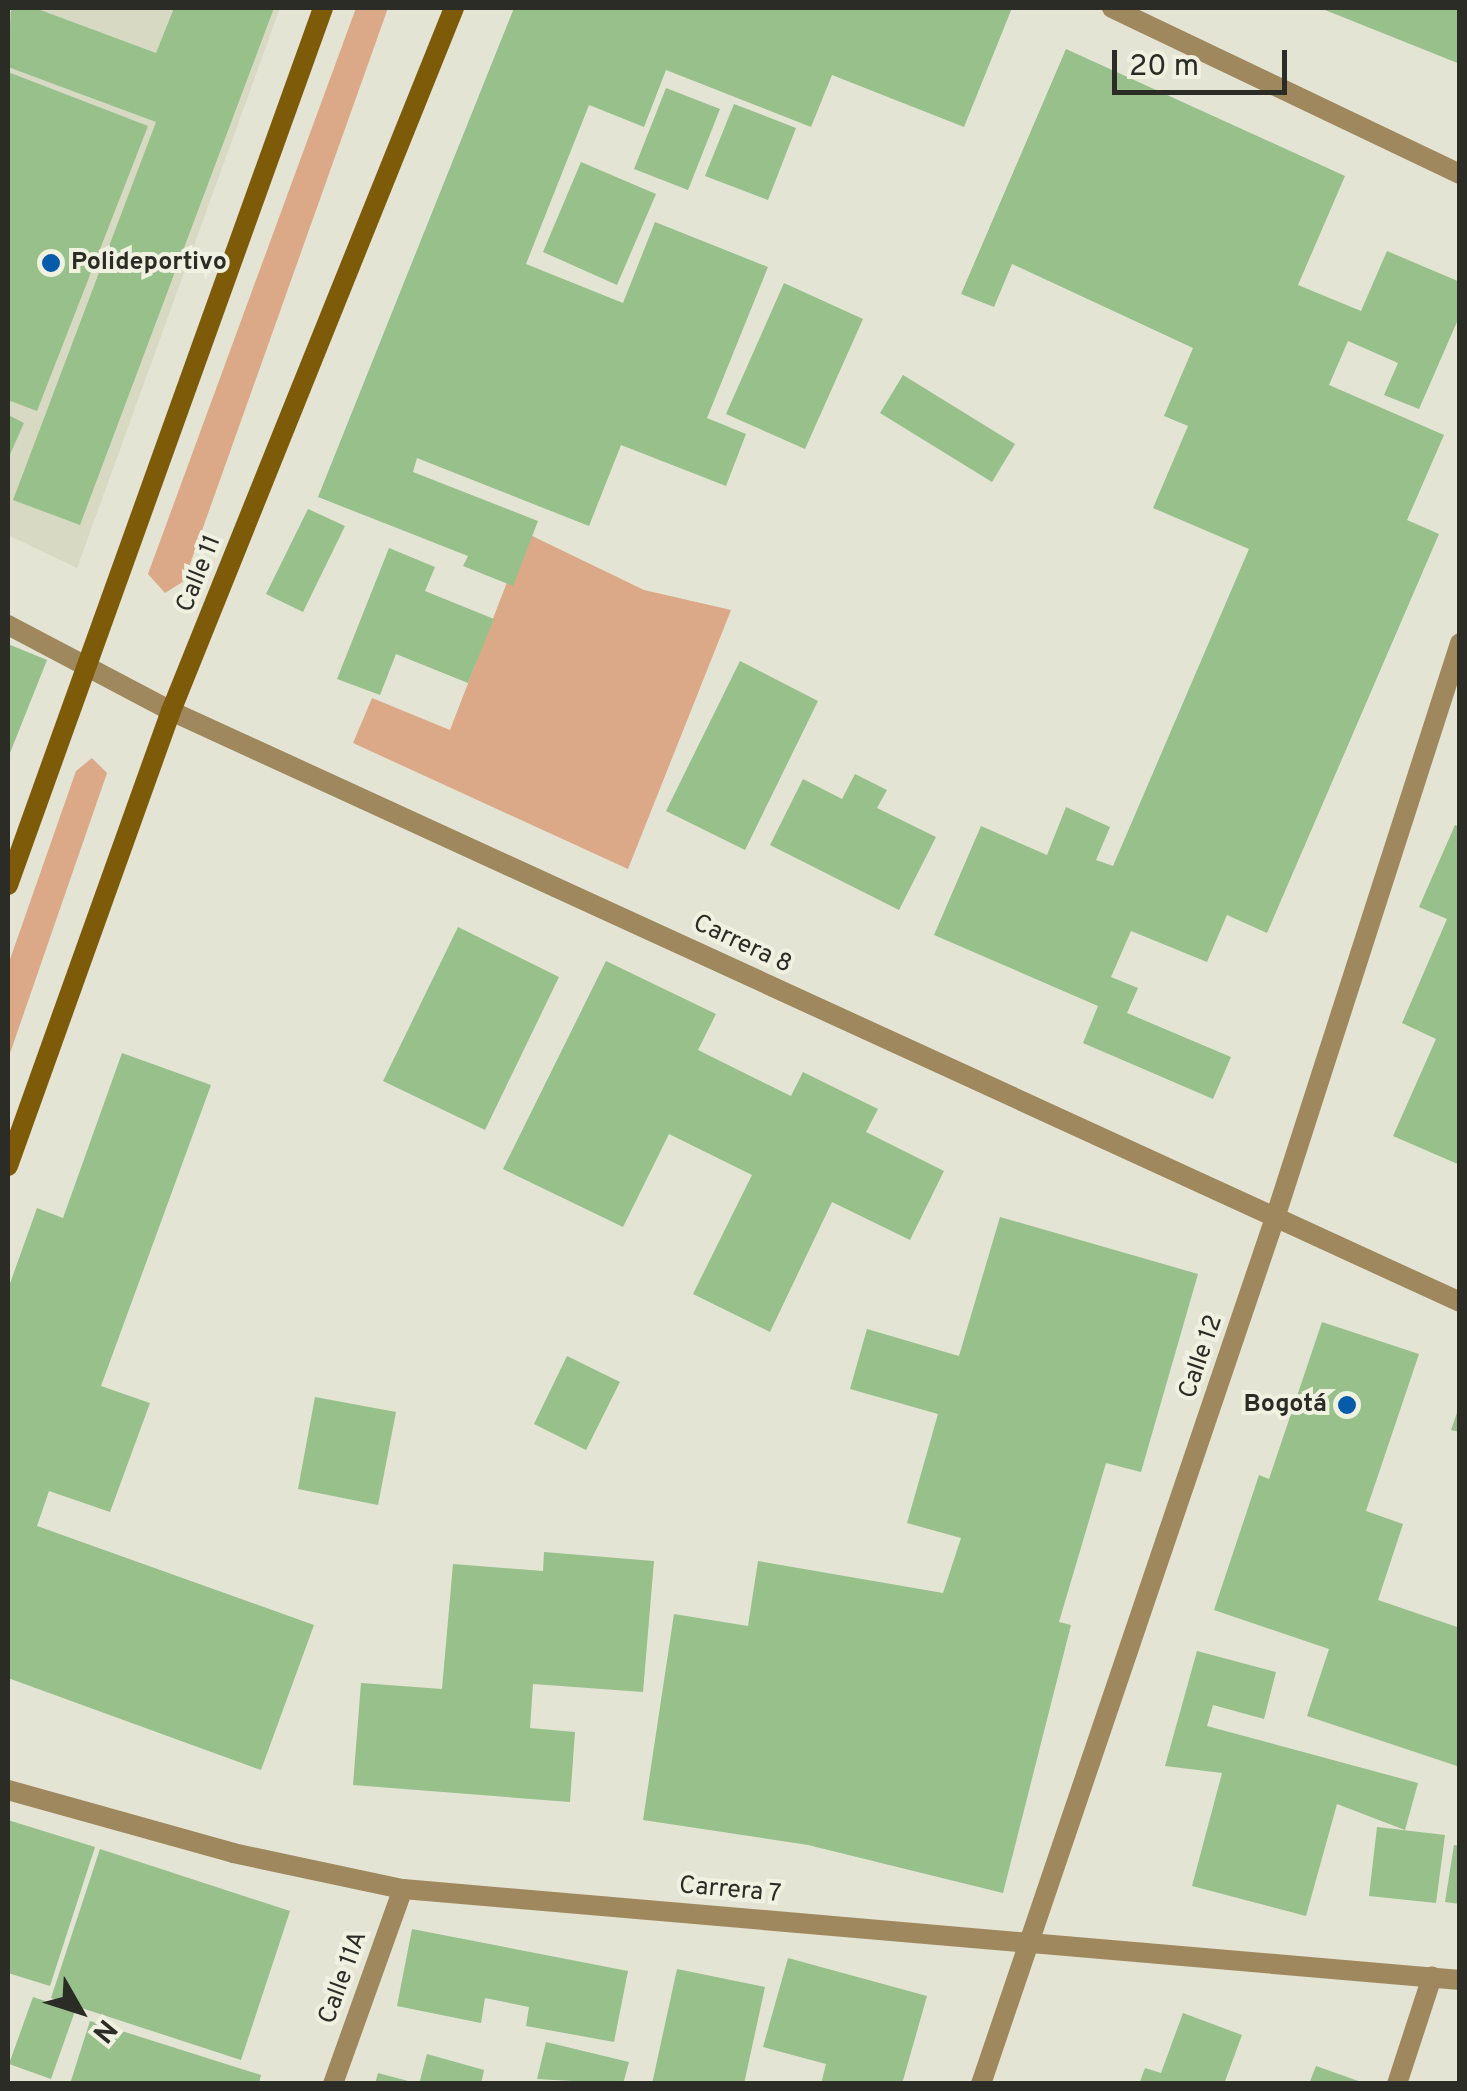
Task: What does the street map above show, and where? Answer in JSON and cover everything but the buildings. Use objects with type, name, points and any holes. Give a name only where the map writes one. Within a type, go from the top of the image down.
[{"type":"main road","points":[[8,885],[323,8]]},
{"type":"main road","name":"Calle 11","points":[[8,1166],[172,712],[454,8]]},
{"type":"street","points":[[1112,8],[1460,174]]},
{"type":"street","name":"Carrera 8","points":[[8,625],[172,712],[1460,1302]]},
{"type":"street","name":"Calle 12","points":[[981,2084],[1275,1218],[1460,642]]},
{"type":"street","name":"Carrera 7","points":[[8,1790],[233,1854],[403,1889],[1460,1980]]},
{"type":"street","name":"Calle 11A","points":[[332,2084],[403,1889]]},
{"type":"street","points":[[1397,2084],[1432,1976]]},
{"type":"shaded area","points":[[8,8],[280,8],[77,568],[8,535]]},
{"type":"shaded area","points":[[356,8],[388,8],[184,581],[165,593],[148,574]]},
{"type":"shaded area","points":[[526,533],[644,590],[731,610],[628,869],[353,743],[372,698],[450,730]]},
{"type":"shaded area","points":[[92,758],[107,773],[8,1059],[8,965],[76,771]]},
{"type":"place","name":"Polideportivo","points":[[51,263]]},
{"type":"place","name":"Bogotá","points":[[1347,1405]]}]
